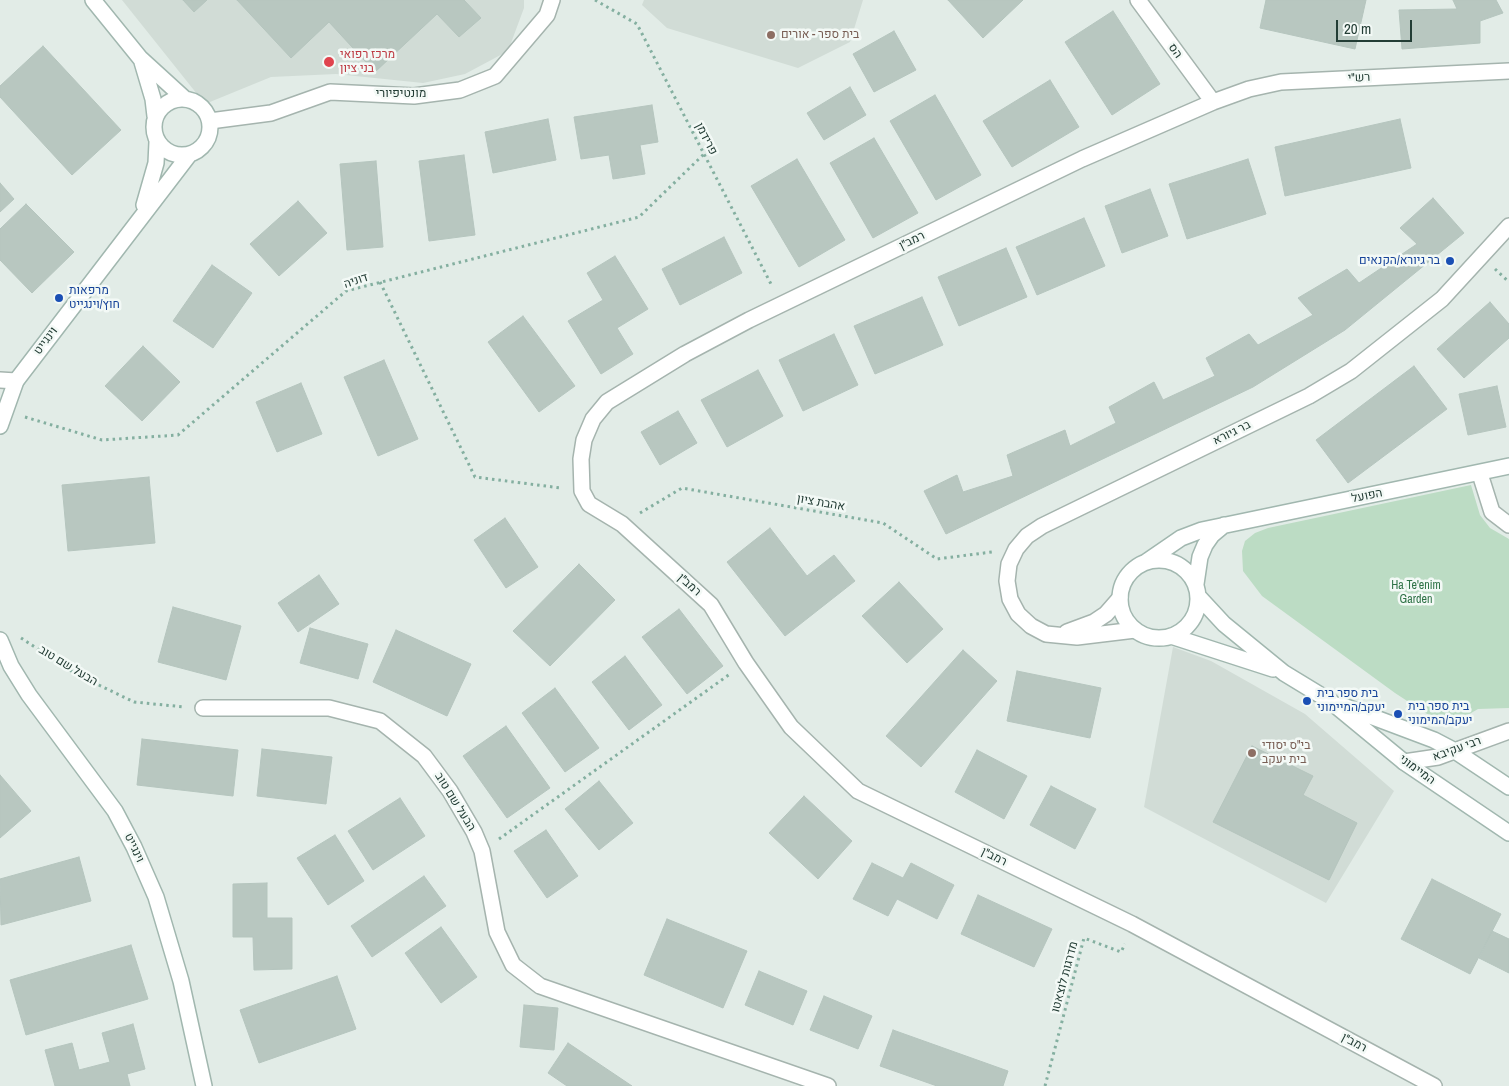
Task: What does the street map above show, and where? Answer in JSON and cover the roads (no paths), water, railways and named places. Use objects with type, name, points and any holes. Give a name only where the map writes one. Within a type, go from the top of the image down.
[{"type":"street","points":[[93,0],[140,58],[185,99],[201,106],[210,121],[208,138],[204,146],[189,155],[171,154],[157,142],[153,124],[155,116],[153,99],[140,58]]},
{"type":"street","name":"מונטיפיורי","points":[[210,121],[271,113],[330,92],[414,96],[460,90],[495,76],[547,15],[552,0]]},
{"type":"street","name":"הס","points":[[1138,0],[1213,102]]},
{"type":"street","name":"רש\"י","points":[[1213,102],[1249,89],[1281,82],[1509,70]]},
{"type":"street","points":[[155,116],[168,102],[185,99]]},
{"type":"street","name":"רמב\"ן","points":[[1213,102],[1082,159],[781,304],[685,354],[607,402],[593,419],[584,440],[581,459],[582,491],[589,504],[622,524],[711,605],[746,663],[791,727],[858,790],[1132,924],[1434,1086]]},
{"type":"street","name":"וינגייט","points":[[142,214],[153,176],[157,142]]},
{"type":"street","name":"וינגייט","points":[[0,426],[16,381],[189,155]]},
{"type":"street","name":"בר גיורא","points":[[1135,630],[1077,636],[1046,634],[1031,626],[1018,614],[1010,599],[1007,581],[1009,564],[1016,549],[1027,536],[1042,526],[1309,396],[1351,371],[1442,299],[1509,226]]},
{"type":"street","points":[[0,380],[16,381]]},
{"type":"street","name":"הפועל","points":[[1146,562],[1181,538],[1226,524],[1480,474],[1509,466]]},
{"type":"street","points":[[1480,474],[1492,512],[1509,525]]},
{"type":"street","points":[[1197,591],[1190,573],[1180,565],[1157,559],[1135,567],[1127,576],[1121,586],[1121,610],[1126,621],[1135,630],[1146,636],[1159,638],[1171,636],[1182,630],[1191,621],[1197,610],[1200,558],[1205,545],[1212,535],[1226,524]]},
{"type":"street","name":"המיימוני","points":[[1197,591],[1224,624],[1284,673],[1330,701],[1404,762],[1509,833]]},
{"type":"street","points":[[1046,634],[1070,632],[1094,622],[1106,614],[1120,598]]},
{"type":"street","name":"המיימוני","points":[[1171,636],[1284,673]]},
{"type":"street","name":"וינגייט","points":[[0,640],[11,666],[29,695],[115,811],[134,847],[156,897],[181,981],[204,1086]]},
{"type":"street","name":"המיימוני","points":[[1330,701],[1416,732],[1455,751],[1509,787]]},
{"type":"street","name":"הבעל שם טוב","points":[[203,708],[329,708],[380,721],[424,756],[450,791],[474,832],[482,851],[497,932],[513,965],[540,986],[828,1086]]},
{"type":"street","name":"רבי עקיבא","points":[[1404,762],[1424,760],[1455,751],[1509,731]]},
{"type":"place","name":"בית ספר - אורים","points":[[771,35]]},
{"type":"place","name":"מרכז רפואי בני ציון","points":[[329,62]]},
{"type":"place","name":"בר גיורא/הקנאים","points":[[1450,261]]},
{"type":"place","name":"מרפאות חוץ/וינגייט","points":[[59,298]]},
{"type":"place","name":"בית ספר בית יעקב/המיימוני","points":[[1307,701]]},
{"type":"place","name":"בית ספר בית יעקב/המימוני","points":[[1398,714]]},
{"type":"place","name":"בי\"ס יסודי בית יעקב","points":[[1252,753]]},
{"type":"park label","name":"Ha Te'enim Garden","points":[[1416,593]]}]
